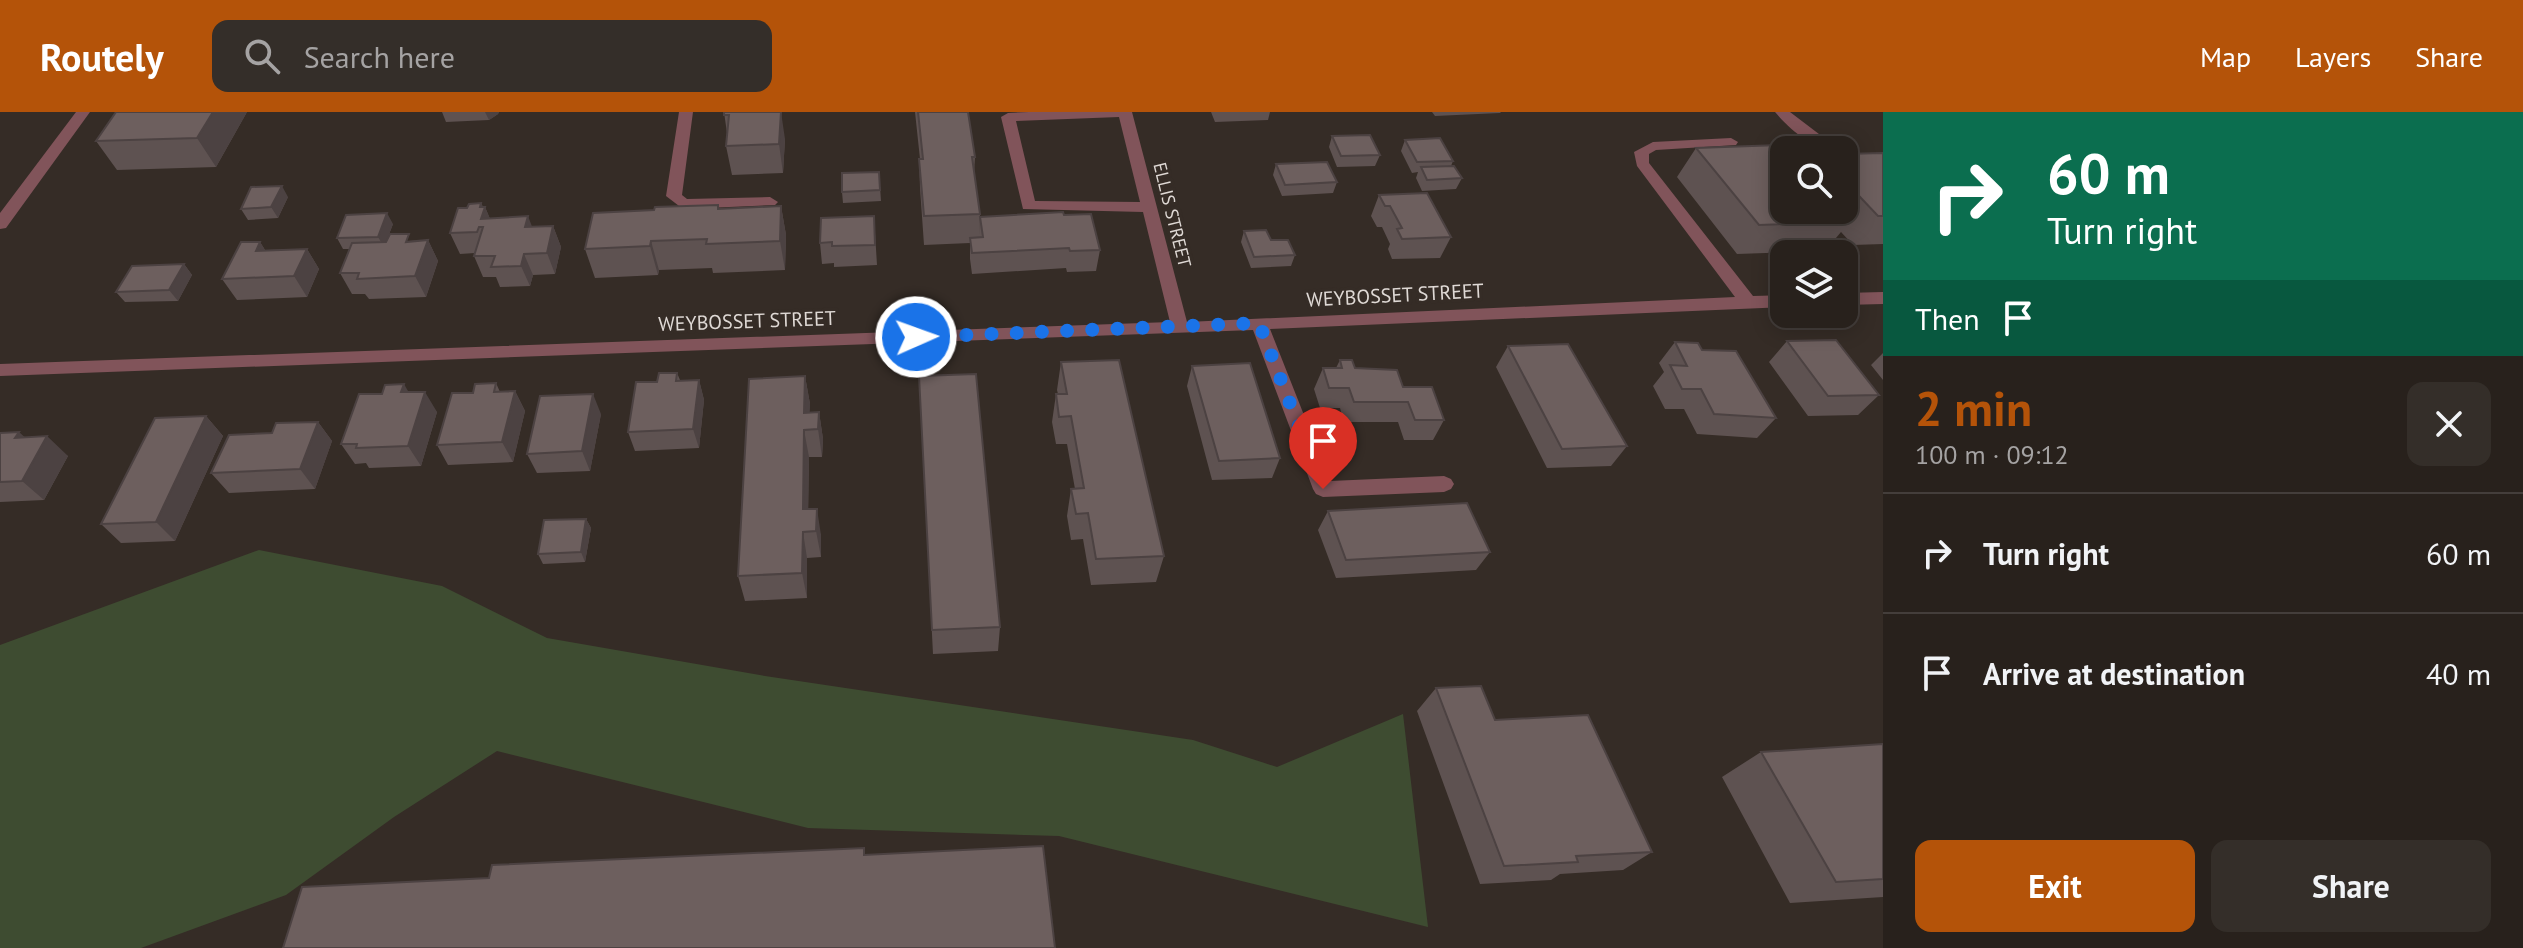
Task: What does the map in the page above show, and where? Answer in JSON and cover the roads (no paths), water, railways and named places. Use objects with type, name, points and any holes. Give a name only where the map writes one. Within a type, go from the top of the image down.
[{"type":"street","points":[[0,224],[83,112]]},
{"type":"street","points":[[686,112],[674,196],[683,204],[770,202]]},
{"type":"street","points":[[1125,112],[1008,117],[1028,206],[1149,207]]},
{"type":"street","name":"ELLIS STREET","points":[[1125,112],[1180,328]]},
{"type":"street","points":[[1782,112],[1811,136]]},
{"type":"street","points":[[1731,142],[1653,146],[1641,152],[1642,163],[1748,302]]},
{"type":"street","points":[[1858,299],[1883,298]]},
{"type":"street","name":"WEYBOSSET STREET","points":[[0,370],[1180,328],[1770,301]]},
{"type":"street","points":[[1259,323],[1323,489],[1444,484]]}]
